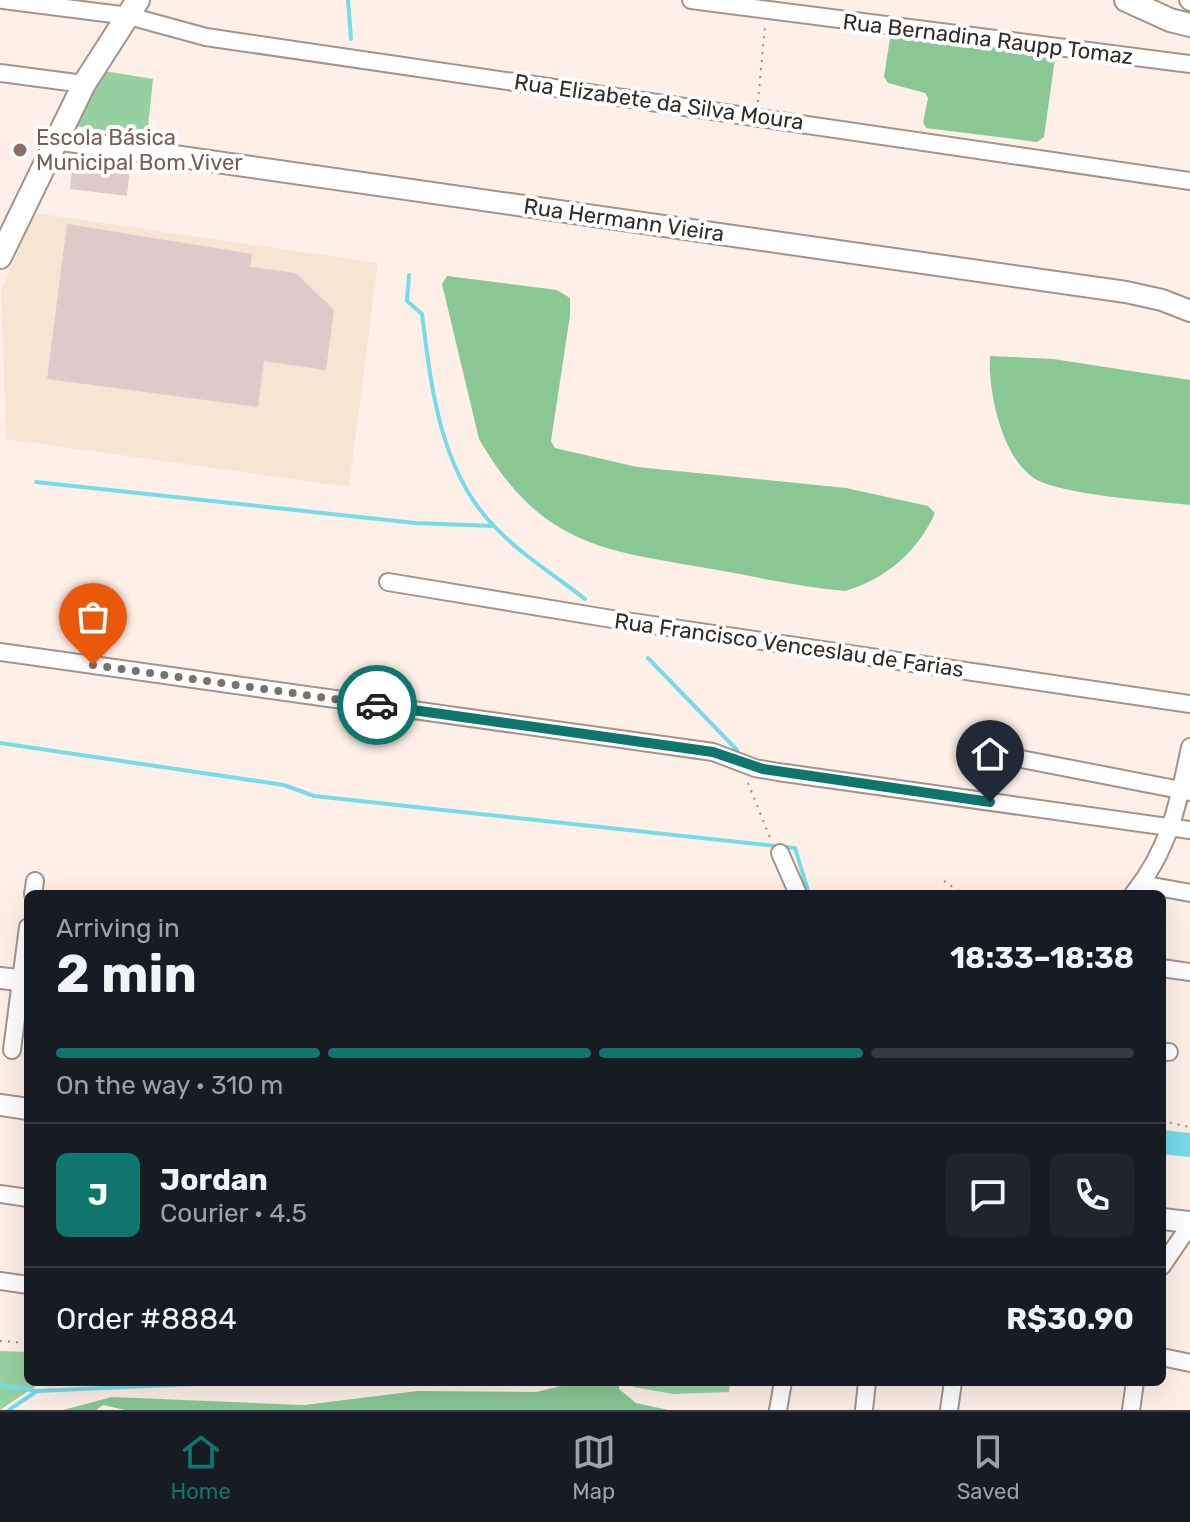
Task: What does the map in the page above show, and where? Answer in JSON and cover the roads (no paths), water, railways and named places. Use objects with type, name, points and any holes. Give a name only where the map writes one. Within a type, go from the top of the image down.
[{"type":"main road","points":[[1126,0],[1170,20],[1190,25]]},
{"type":"main road","points":[[0,257],[84,84],[133,8]]},
{"type":"street","name":"Rua Elizabete da Silva Moura","points":[[3,0],[133,8],[206,37],[757,115],[1190,181]]},
{"type":"street","name":"Rua Bernadina Raupp Tomaz","points":[[691,0],[1190,64]]},
{"type":"street","points":[[0,73],[84,84]]},
{"type":"street","name":"Rua Hermann Vieira","points":[[55,139],[1126,292],[1162,300],[1190,311]]},
{"type":"street","name":"Rua Francisco Venceslau de Farias","points":[[388,582],[612,619],[1190,704]]},
{"type":"street","points":[[0,652],[713,752],[740,763],[778,772],[1190,830]]},
{"type":"street","points":[[1137,889],[1156,864],[1186,791],[1190,747]]},
{"type":"street","points":[[1021,759],[1186,791]]},
{"type":"street","points":[[780,853],[796,890]]},
{"type":"street","points":[[1166,891],[1190,893]]},
{"type":"street","points":[[12,1050],[16,980],[24,945]]},
{"type":"street","points":[[1166,969],[1190,972]]},
{"type":"street","points":[[0,1105],[24,1108]]},
{"type":"street","points":[[0,1194],[24,1197]]},
{"type":"street","points":[[1166,1220],[1190,1224],[1166,1260]]},
{"type":"street","points":[[0,1281],[24,1284]]},
{"type":"street","points":[[1166,1358],[1190,1363]]},
{"type":"street","points":[[778,1410],[782,1386]]},
{"type":"street","points":[[864,1410],[867,1386]]},
{"type":"street","points":[[949,1410],[952,1386]]},
{"type":"street","points":[[1131,1410],[1134,1386]]},
{"type":"waterway","points":[[348,0],[351,39]]},
{"type":"waterway","points":[[409,275],[407,301],[422,314],[434,398],[461,480],[476,504],[504,536],[585,599]]},
{"type":"waterway","points":[[36,482],[415,523],[494,526]]},
{"type":"waterway","points":[[648,658],[737,750]]},
{"type":"waterway","points":[[0,743],[284,785],[314,796],[795,848],[808,890]]},
{"type":"waterway","points":[[1166,1142],[1190,1145]]},
{"type":"waterway","points":[[0,1385],[37,1391]]},
{"type":"waterway","points":[[9,1410],[37,1391],[150,1386]]},
{"type":"place","name":"Escola Básica Municipal Bom Viver","points":[[20,150]]}]
